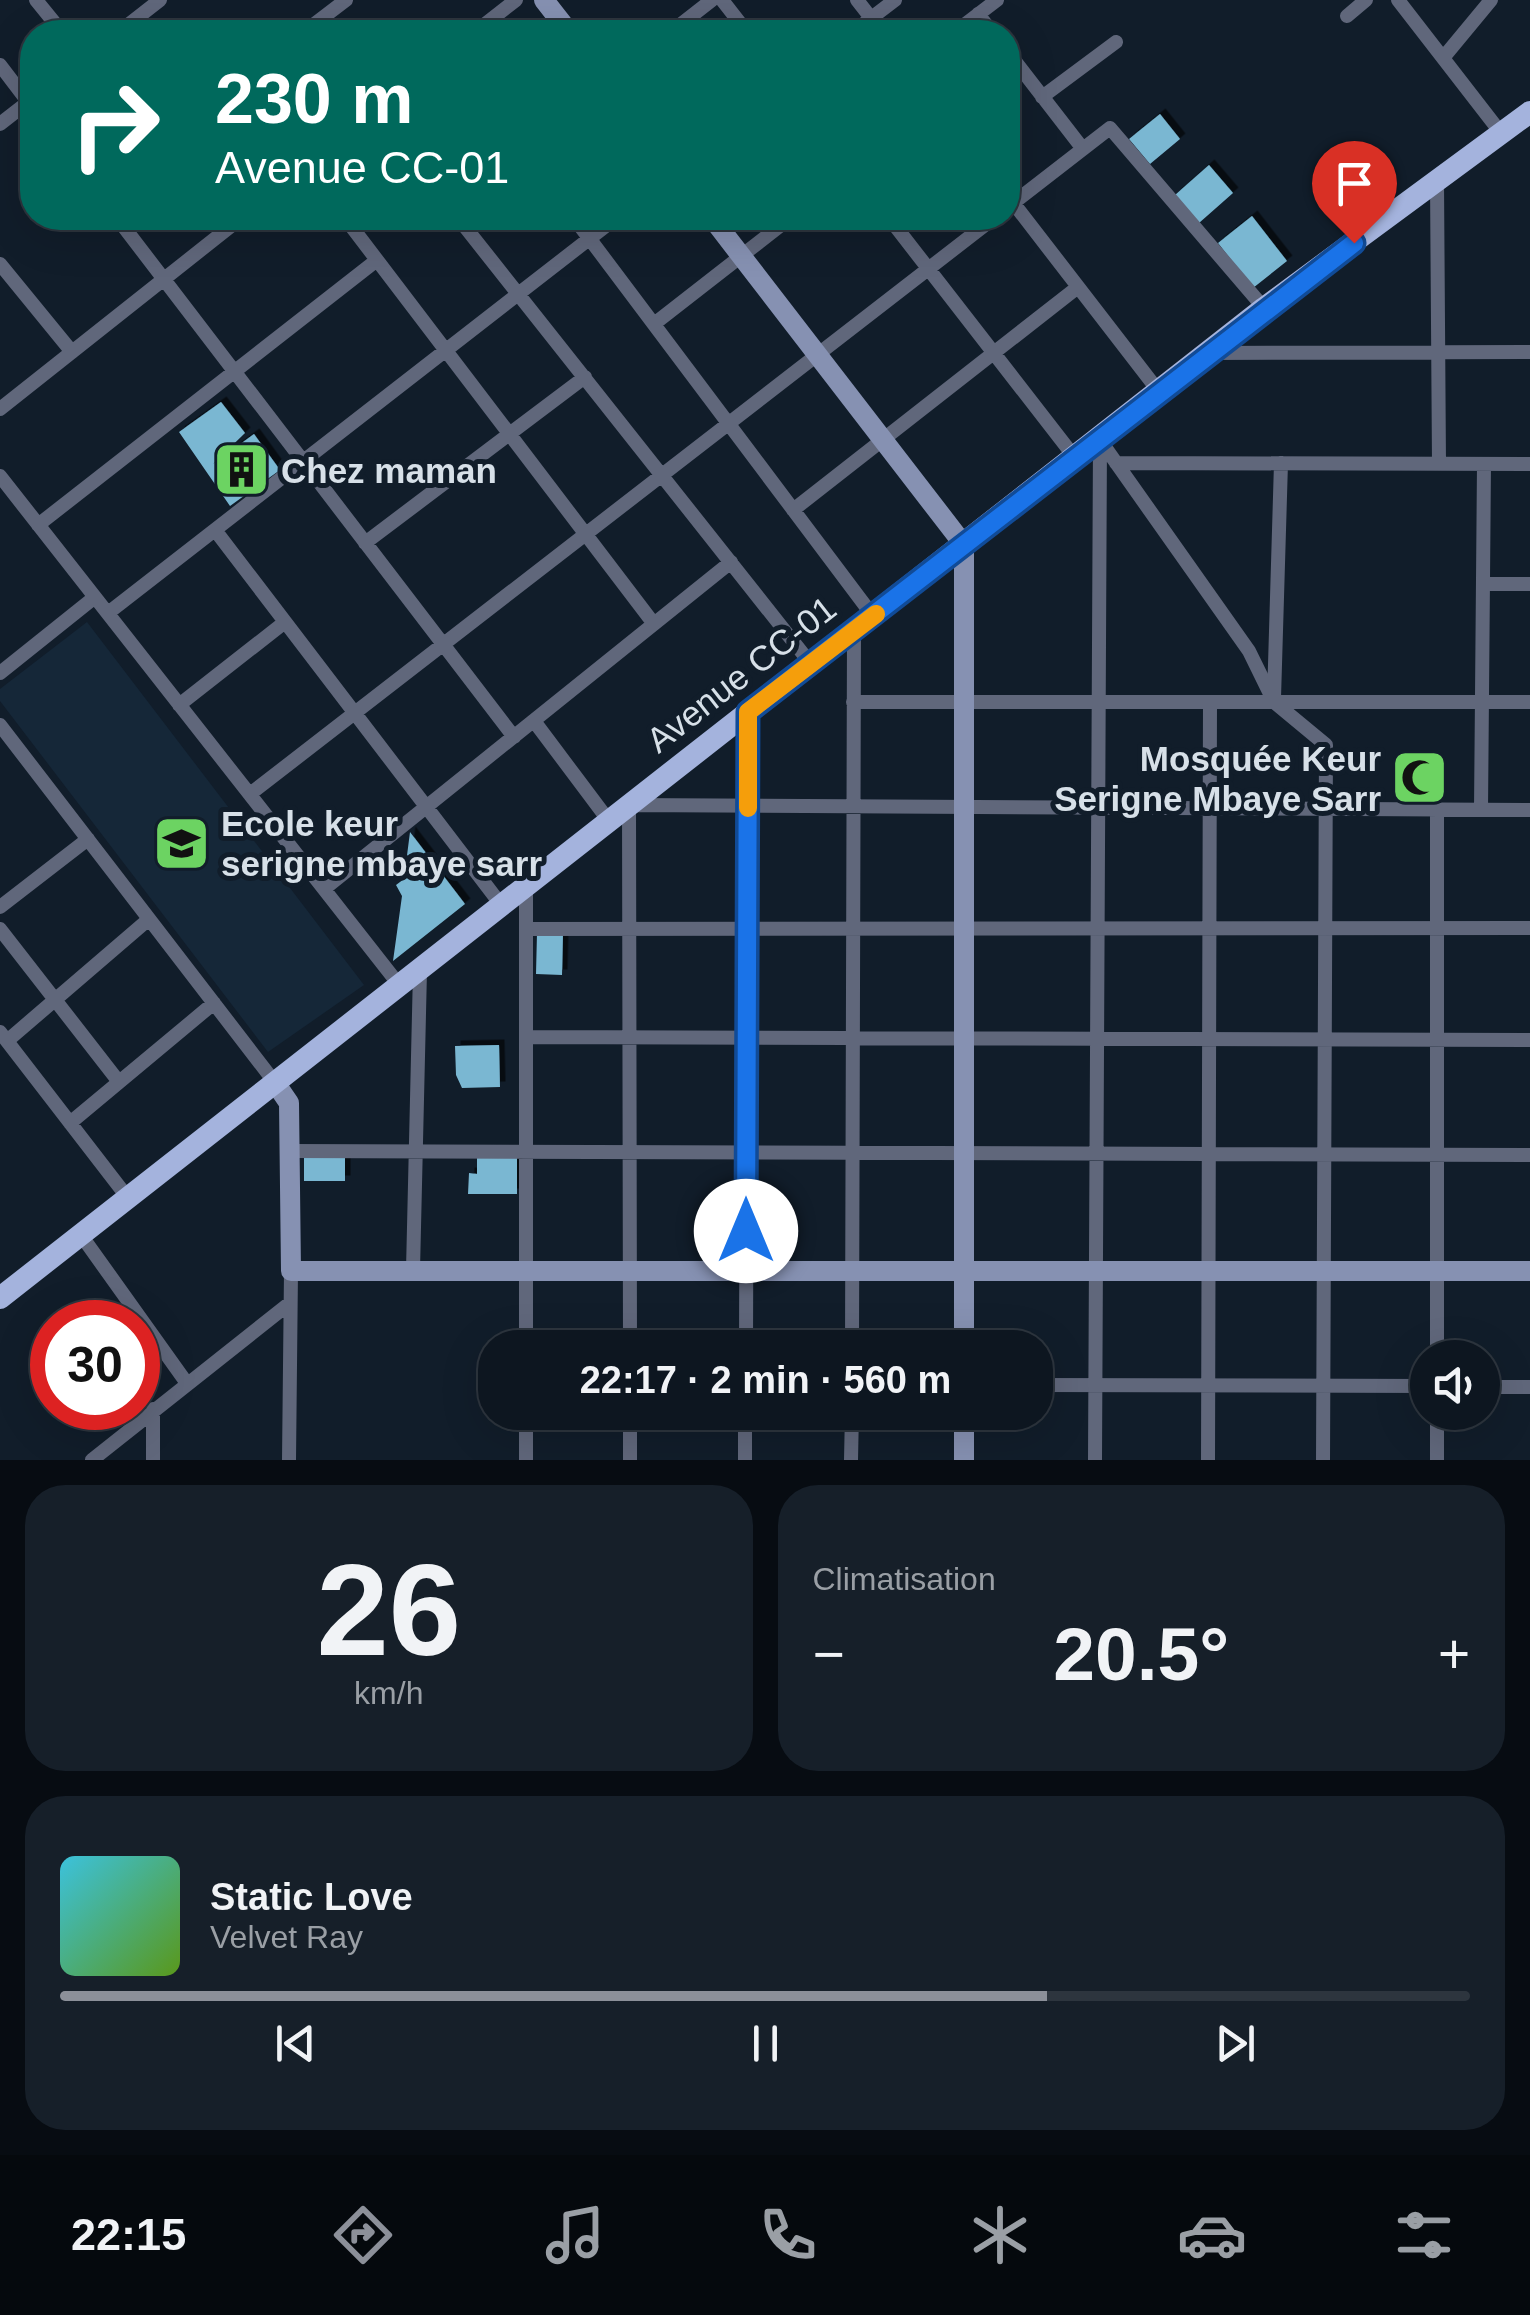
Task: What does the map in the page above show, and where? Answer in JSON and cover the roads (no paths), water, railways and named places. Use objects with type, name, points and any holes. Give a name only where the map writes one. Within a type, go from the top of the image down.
[{"type":"main road","name":"Avenue CC-01","points":[[0,1298],[1160,394],[1264,308],[1530,112]]},
{"type":"street","points":[[36,0],[52,20]]},
{"type":"street","points":[[134,20],[160,0]]},
{"type":"street","points":[[321,20],[346,0]]},
{"type":"street","points":[[490,20],[516,0]]},
{"type":"street","points":[[544,0],[560,20]]},
{"type":"street","points":[[686,20],[712,0]]},
{"type":"street","points":[[722,0],[738,20]]},
{"type":"street","points":[[857,0],[871,18]]},
{"type":"street","points":[[868,20],[895,0]]},
{"type":"street","points":[[970,20],[996,0]]},
{"type":"street","points":[[1347,16],[1366,0]]},
{"type":"street","points":[[1398,0],[1501,132]]},
{"type":"street","points":[[1443,58],[1491,0]]},
{"type":"street","points":[[978,14],[983,20]]},
{"type":"street","points":[[1042,97],[1116,42]]},
{"type":"street","points":[[0,65],[20,90]]},
{"type":"street","points":[[1020,68],[1083,149]]},
{"type":"street","points":[[1020,194],[1110,128],[1264,308]]},
{"type":"street","points":[[1437,182],[1440,464]]},
{"type":"street","points":[[1020,215],[1160,394]]},
{"type":"street","points":[[125,230],[514,738]]},
{"type":"street","points":[[0,409],[221,230]]},
{"type":"street","points":[[355,230],[654,624]]},
{"type":"street","points":[[467,230],[811,664]]},
{"type":"street","points":[[583,230],[874,616]]},
{"type":"street","points":[[108,614],[600,230]]},
{"type":"street","points":[[721,230],[964,546],[964,1330]]},
{"type":"street","points":[[654,324],[773,230]]},
{"type":"street","points":[[899,230],[1076,459]]},
{"type":"street","points":[[250,794],[978,230]]},
{"type":"street","points":[[38,525],[377,260]]},
{"type":"street","points":[[0,264],[72,352]]},
{"type":"street","points":[[794,510],[1078,286]]},
{"type":"street","points":[[1210,353],[1530,352]]},
{"type":"street","points":[[365,543],[584,377]]},
{"type":"street","points":[[1100,440],[1249,651],[1274,702],[1326,745],[1323,1460]]},
{"type":"street","points":[[1095,1460],[1100,440]]},
{"type":"street","points":[[1116,463],[1530,464]]},
{"type":"street","points":[[1274,702],[1281,464]]},
{"type":"street","points":[[1481,810],[1484,464]]},
{"type":"street","points":[[0,476],[400,986]]},
{"type":"street","points":[[214,530],[502,906]]},
{"type":"street","points":[[324,889],[731,562]]},
{"type":"street","points":[[1484,584],[1530,584]]},
{"type":"street","points":[[0,674],[95,597]]},
{"type":"street","points":[[180,705],[285,622]]},
{"type":"street","points":[[852,1330],[854,631]]},
{"type":"street","points":[[854,702],[1530,702]]},
{"type":"street","points":[[1208,1460],[1210,702]]},
{"type":"street","points":[[746,1330],[748,712]]},
{"type":"street","points":[[534,721],[609,821]]},
{"type":"street","points":[[0,725],[290,1103],[290,1460]]},
{"type":"street","points":[[630,1330],[629,805],[1530,810]]},
{"type":"street","points":[[1437,1340],[1438,810]]},
{"type":"street","points":[[0,907],[88,840]]},
{"type":"street","points":[[526,887],[526,1330]]},
{"type":"street","points":[[128,1198],[3,1037],[55,1000],[149,919]]},
{"type":"street","points":[[0,928],[119,1082]]},
{"type":"street","points":[[526,928],[1530,928]]},
{"type":"street","points":[[413,1270],[420,971]]},
{"type":"street","points":[[70,1123],[214,1003]]},
{"type":"street","points":[[526,1037],[1530,1040]]},
{"type":"street","points":[[290,1151],[1530,1155]]},
{"type":"street","points":[[81,1234],[186,1382]]},
{"type":"street","points":[[291,1271],[1530,1271]]},
{"type":"street","points":[[160,1403],[290,1303]]},
{"type":"street","points":[[1053,1384],[1410,1386]]},
{"type":"street","points":[[1500,1387],[1530,1387]]},
{"type":"street","points":[[92,1460],[128,1430]]},
{"type":"street","points":[[153,1430],[153,1460]]},
{"type":"street","points":[[526,1430],[526,1460]]},
{"type":"street","points":[[630,1430],[630,1460]]},
{"type":"street","points":[[745,1460],[746,1430]]},
{"type":"street","points":[[852,1430],[852,1460]]},
{"type":"street","points":[[964,1430],[964,1460]]},
{"type":"street","points":[[1437,1430],[1437,1460]]},
{"type":"place","name":"Chez maman","points":[[242,470]]},
{"type":"place","name":"Mosquée Keur Serigne Mbaye Sarr","points":[[1420,778]]},
{"type":"place","name":"Ecole keur serigne mbaye sarr","points":[[182,843]]}]
